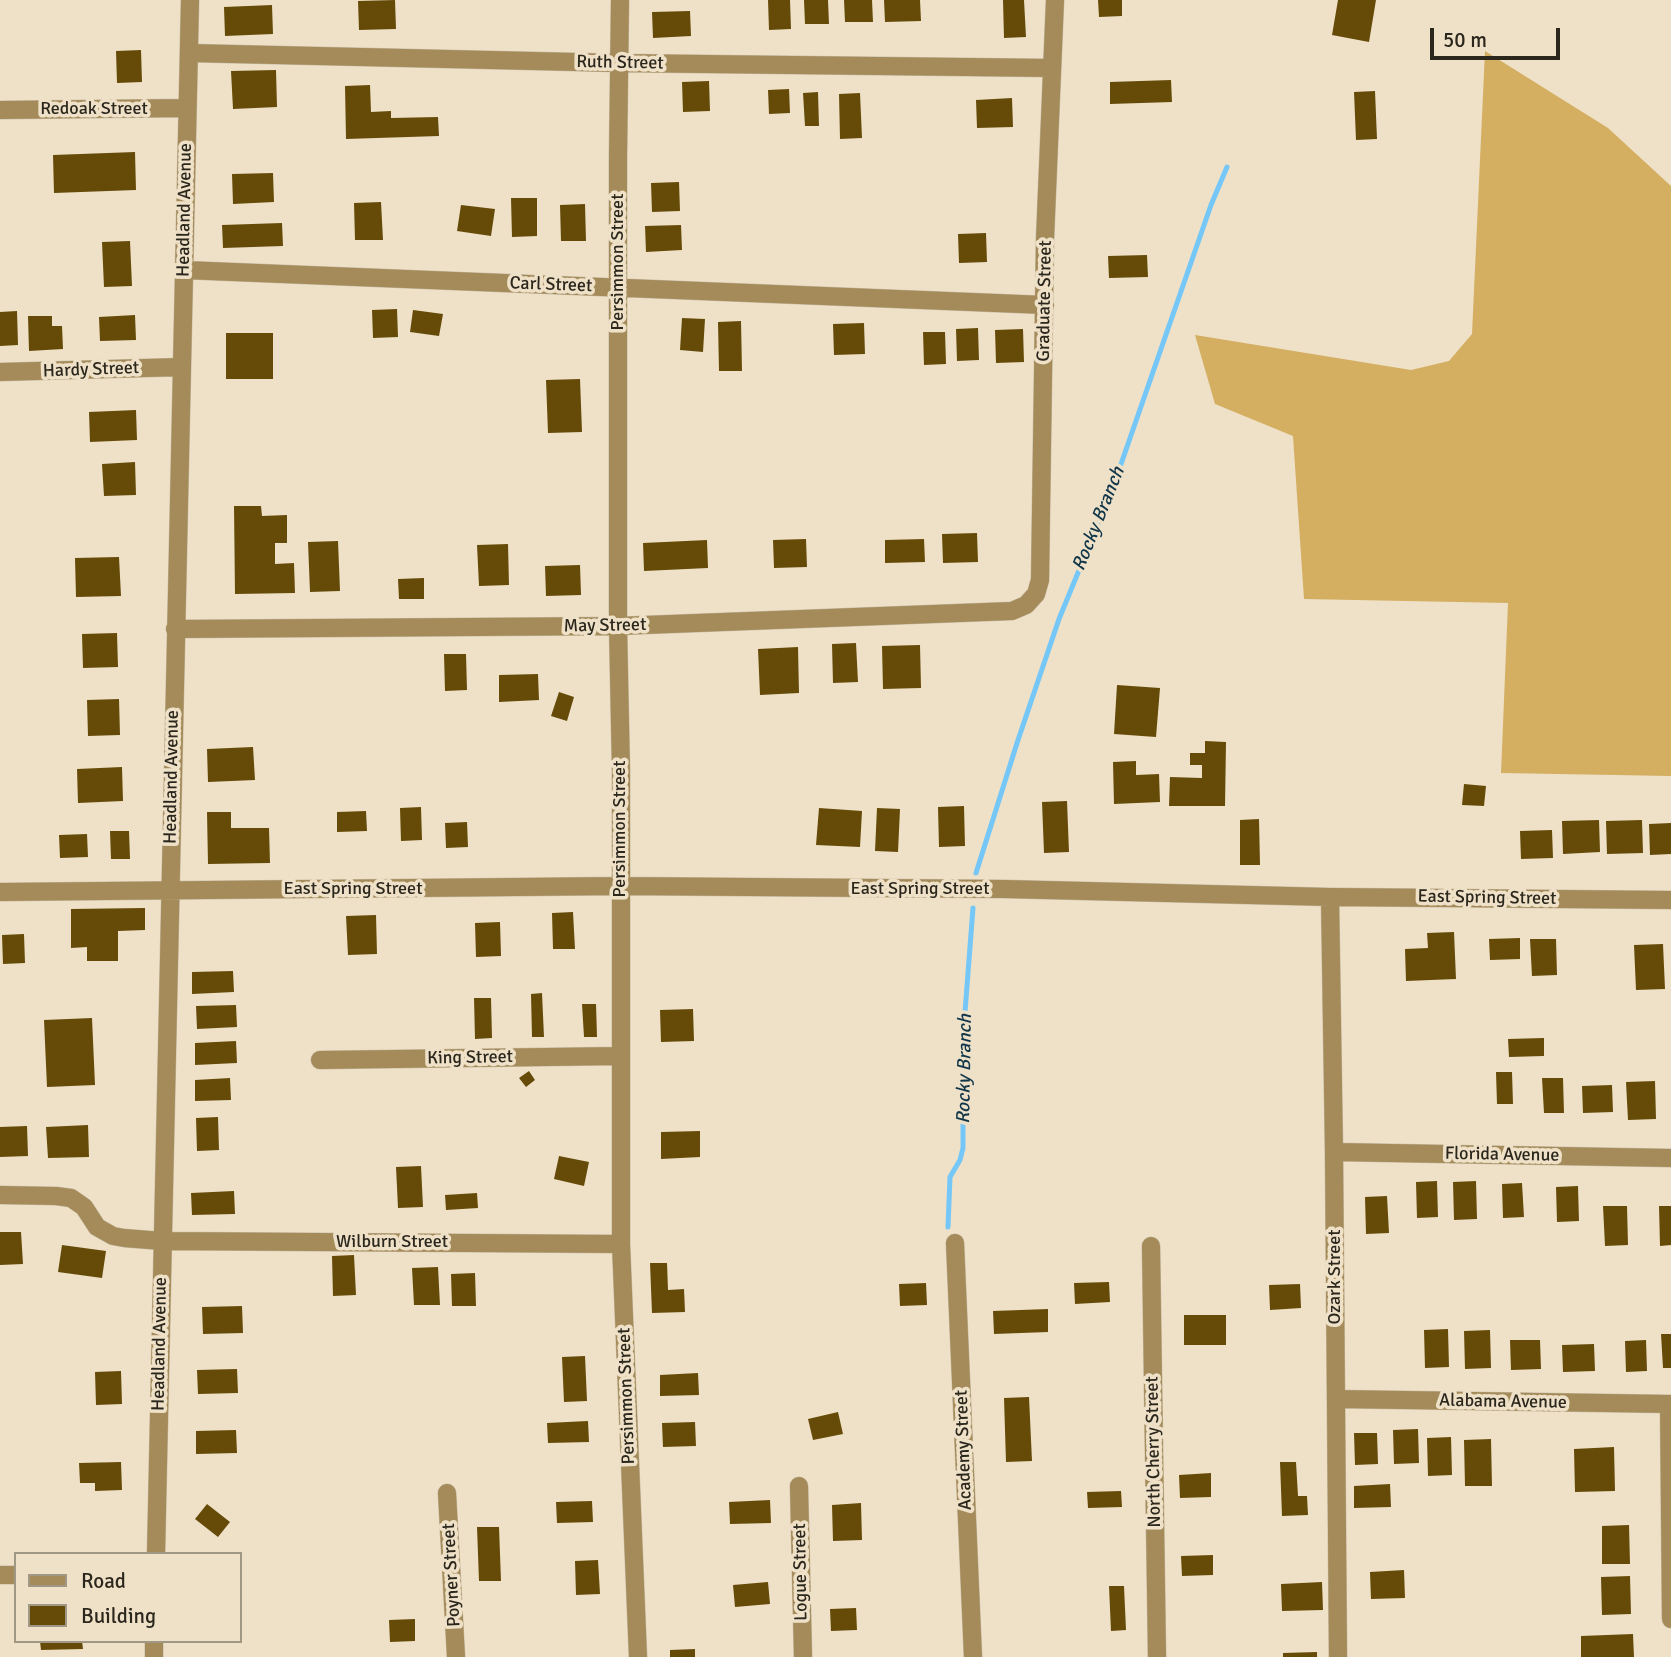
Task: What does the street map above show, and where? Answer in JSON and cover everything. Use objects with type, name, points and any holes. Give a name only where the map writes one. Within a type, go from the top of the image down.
[{"type":"street","name":"Headland Avenue","points":[[156,1552],[190,0]]},
{"type":"street","name":"Persimmon Street","points":[[620,0],[618,626],[621,772],[621,1244],[638,1657]]},
{"type":"street","name":"Graduate Street","points":[[1032,600],[1040,580],[1045,239],[1055,0]]},
{"type":"street","name":"Ruth Street","points":[[189,53],[619,63],[1051,68]]},
{"type":"street","name":"Redoak Street","points":[[0,110],[187,108]]},
{"type":"street","name":"Carl Street","points":[[184,270],[1045,304]]},
{"type":"street","name":"Hardy Street","points":[[0,372],[182,368]]},
{"type":"street","name":"May Street","points":[[175,629],[618,626],[1012,611],[1026,606],[1032,600]]},
{"type":"street","name":"East Spring Street","points":[[0,892],[620,886],[1671,900]]},
{"type":"street","name":"Ozark Street","points":[[1329,897],[1338,1657]]},
{"type":"street","name":"King Street","points":[[320,1060],[620,1056]]},
{"type":"street","name":"Florida Avenue","points":[[1334,1152],[1671,1158]]},
{"type":"street","name":"Wilburn Street","points":[[0,1195],[71,1198],[84,1207],[97,1227],[113,1236],[162,1241],[621,1244]]},
{"type":"street","name":"Academy Street","points":[[955,1243],[972,1657]]},
{"type":"street","name":"North Cherry Street","points":[[1151,1246],[1157,1657]]},
{"type":"street","name":"Alabama Avenue","points":[[1336,1399],[1670,1405]]},
{"type":"street","points":[[1670,1405],[1671,1619]]},
{"type":"street","name":"Logue Street","points":[[799,1486],[803,1657]]},
{"type":"street","name":"Poyner Street","points":[[447,1493],[456,1657]]},
{"type":"shaded area","points":[[1485,51],[1608,128],[1671,186],[1671,776],[1501,773],[1508,603],[1304,599],[1293,436],[1215,404],[1195,335],[1411,370],[1449,361],[1472,334]]},
{"type":"building","points":[[395,0],[396,29],[359,30],[358,1]]},
{"type":"building","points":[[768,0],[790,0],[791,29],[769,30]]},
{"type":"building","points":[[804,0],[828,0],[829,24],[805,24]]},
{"type":"building","points":[[844,0],[872,0],[873,22],[845,22]]},
{"type":"building","points":[[884,0],[920,0],[921,21],[885,22]]},
{"type":"building","points":[[1003,0],[1024,0],[1026,37],[1004,38]]},
{"type":"building","points":[[1098,0],[1122,0],[1122,16],[1099,17]]},
{"type":"building","points":[[1338,0],[1376,0],[1369,42],[1332,35]]},
{"type":"building","points":[[272,5],[273,34],[225,36],[224,7]]},
{"type":"building","points":[[690,11],[691,36],[653,38],[652,12]]},
{"type":"building","points":[[141,50],[142,82],[117,83],[116,51]]},
{"type":"building","points":[[276,70],[277,107],[233,109],[231,71]]},
{"type":"building","points":[[1171,80],[1172,102],[1110,104],[1110,82]]},
{"type":"building","points":[[709,81],[710,111],[683,112],[682,82]]},
{"type":"building","points":[[370,85],[371,112],[391,111],[391,118],[438,117],[439,136],[346,139],[345,86]]},
{"type":"building","points":[[789,89],[790,113],[769,114],[768,90]]},
{"type":"building","points":[[1375,91],[1377,139],[1356,140],[1354,92]]},
{"type":"building","points":[[818,92],[819,126],[805,126],[803,93]]},
{"type":"building","points":[[860,93],[862,138],[840,139],[839,94]]},
{"type":"building","points":[[1012,98],[1013,127],[977,128],[976,100]]},
{"type":"building","points":[[135,152],[136,190],[54,193],[53,155]]},
{"type":"building","points":[[273,173],[274,202],[233,204],[232,174]]},
{"type":"building","points":[[679,182],[680,211],[652,212],[651,183]]},
{"type":"building","points":[[511,198],[537,198],[537,236],[512,237]]},
{"type":"building","points":[[381,202],[383,240],[355,240],[354,203]]},
{"type":"building","points":[[585,204],[586,241],[561,241],[560,205]]},
{"type":"building","points":[[461,205],[495,209],[491,236],[457,231]]},
{"type":"building","points":[[282,223],[283,246],[223,248],[222,225]]},
{"type":"building","points":[[681,225],[682,250],[646,252],[645,226]]},
{"type":"building","points":[[986,233],[987,262],[959,263],[958,234]]},
{"type":"building","points":[[130,241],[132,286],[104,287],[102,242]]},
{"type":"building","points":[[1147,255],[1148,277],[1109,278],[1108,256]]},
{"type":"building","points":[[397,309],[398,337],[373,338],[372,310]]},
{"type":"building","points":[[413,310],[443,314],[439,336],[410,332]]},
{"type":"building","points":[[17,311],[18,345],[0,346],[0,312]]},
{"type":"building","points":[[135,315],[136,340],[100,341],[99,317]]},
{"type":"building","points":[[28,316],[52,316],[52,326],[62,326],[63,349],[29,351]]},
{"type":"building","points":[[682,318],[705,319],[703,352],[680,350]]},
{"type":"building","points":[[741,321],[742,371],[719,371],[718,322]]},
{"type":"building","points":[[864,323],[865,354],[834,355],[833,324]]},
{"type":"building","points":[[978,328],[979,360],[957,361],[956,329]]},
{"type":"building","points":[[1023,329],[1024,362],[996,363],[995,330]]},
{"type":"building","points":[[923,332],[945,332],[946,364],[924,365]]},
{"type":"building","points":[[226,333],[273,333],[273,379],[226,379]]},
{"type":"building","points":[[580,379],[582,432],[548,433],[546,380]]},
{"type":"building","points":[[136,410],[137,440],[90,442],[89,412]]},
{"type":"building","points":[[135,462],[136,495],[104,496],[102,464]]},
{"type":"building","points":[[234,506],[261,506],[262,516],[287,515],[287,543],[275,543],[275,564],[294,563],[295,593],[235,594]]},
{"type":"building","points":[[977,533],[978,562],[943,563],[942,534]]},
{"type":"building","points":[[806,539],[807,567],[774,568],[773,540]]},
{"type":"building","points":[[924,539],[925,562],[885,563],[885,540]]},
{"type":"building","points":[[707,540],[708,568],[644,571],[643,543]]},
{"type":"building","points":[[338,541],[340,591],[310,592],[308,542]]},
{"type":"building","points":[[508,544],[509,585],[479,586],[477,545]]},
{"type":"building","points":[[119,557],[121,596],[76,597],[75,558]]},
{"type":"building","points":[[580,565],[581,595],[546,596],[545,566]]},
{"type":"building","points":[[424,578],[424,599],[399,599],[398,579]]},
{"type":"building","points":[[117,633],[118,667],[83,668],[82,634]]},
{"type":"building","points":[[856,643],[858,682],[833,683],[832,644]]},
{"type":"building","points":[[920,645],[921,688],[883,689],[882,646]]},
{"type":"building","points":[[798,647],[799,693],[760,695],[758,649]]},
{"type":"building","points":[[444,654],[466,654],[467,690],[445,691]]},
{"type":"building","points":[[538,674],[539,700],[499,702],[499,675]]},
{"type":"building","points":[[1117,685],[1160,688],[1156,737],[1114,734]]},
{"type":"building","points":[[559,692],[574,697],[567,721],[551,716]]},
{"type":"building","points":[[119,699],[120,735],[88,736],[87,700]]},
{"type":"building","points":[[1205,741],[1226,742],[1225,806],[1169,806],[1170,777],[1202,778],[1202,765],[1190,765],[1190,753],[1205,753]]},
{"type":"building","points":[[253,747],[255,780],[208,782],[207,749]]},
{"type":"building","points":[[1136,761],[1136,775],[1159,774],[1160,802],[1114,804],[1113,762]]},
{"type":"building","points":[[122,767],[123,801],[78,803],[77,769]]},
{"type":"building","points":[[1464,784],[1486,786],[1484,806],[1462,805]]},
{"type":"building","points":[[1067,801],[1069,852],[1044,853],[1042,802]]},
{"type":"building","points":[[964,806],[965,846],[939,847],[938,807]]},
{"type":"building","points":[[421,807],[422,840],[401,841],[400,808]]},
{"type":"building","points":[[819,808],[862,811],[860,847],[816,845]]},
{"type":"building","points":[[877,808],[900,809],[898,852],[875,851]]},
{"type":"building","points":[[366,811],[367,831],[337,832],[337,812]]},
{"type":"building","points":[[207,812],[231,812],[231,828],[269,828],[270,863],[208,864]]},
{"type":"building","points":[[1259,819],[1260,865],[1240,865],[1240,820]]},
{"type":"building","points":[[1599,820],[1600,852],[1563,854],[1562,821]]},
{"type":"building","points":[[1642,820],[1643,853],[1607,854],[1606,821]]},
{"type":"building","points":[[467,822],[468,847],[446,848],[445,823]]},
{"type":"building","points":[[1671,823],[1671,854],[1650,855],[1649,824]]},
{"type":"building","points":[[1552,830],[1553,858],[1521,859],[1520,831]]},
{"type":"building","points":[[110,831],[129,831],[130,859],[111,859]]},
{"type":"building","points":[[87,834],[88,857],[60,858],[59,835]]},
{"type":"building","points":[[145,908],[145,930],[118,931],[118,961],[87,961],[87,947],[71,948],[71,909]]},
{"type":"building","points":[[573,912],[575,949],[553,949],[552,913]]},
{"type":"building","points":[[376,915],[377,954],[348,955],[346,916]]},
{"type":"building","points":[[500,922],[501,956],[476,957],[475,923]]},
{"type":"building","points":[[1454,932],[1456,979],[1406,981],[1405,949],[1428,948],[1427,933]]},
{"type":"building","points":[[24,934],[25,963],[3,964],[2,935]]},
{"type":"building","points":[[1520,938],[1520,959],[1490,960],[1489,939]]},
{"type":"building","points":[[1530,939],[1556,939],[1557,975],[1532,976]]},
{"type":"building","points":[[1663,944],[1665,989],[1636,990],[1634,945]]},
{"type":"building","points":[[233,971],[234,992],[192,994],[192,972]]},
{"type":"building","points":[[542,993],[544,1037],[532,1037],[531,994]]},
{"type":"building","points":[[474,998],[491,998],[492,1038],[475,1039]]},
{"type":"building","points":[[582,1004],[596,1004],[597,1037],[584,1037]]},
{"type":"building","points":[[236,1005],[237,1027],[197,1029],[196,1006]]},
{"type":"building","points":[[693,1009],[694,1041],[661,1042],[660,1010]]},
{"type":"building","points":[[92,1018],[95,1085],[47,1087],[44,1020]]},
{"type":"building","points":[[1544,1038],[1544,1056],[1509,1057],[1508,1039]]},
{"type":"building","points":[[236,1041],[237,1063],[195,1065],[195,1043]]},
{"type":"building","points":[[529,1071],[535,1080],[526,1087],[519,1078]]},
{"type":"building","points":[[1496,1072],[1512,1072],[1513,1104],[1497,1104]]},
{"type":"building","points":[[230,1078],[231,1100],[195,1101],[195,1080]]},
{"type":"building","points":[[1542,1078],[1563,1078],[1564,1113],[1544,1113]]},
{"type":"building","points":[[1655,1081],[1656,1119],[1628,1120],[1626,1082]]},
{"type":"building","points":[[1612,1085],[1613,1112],[1583,1113],[1582,1086]]},
{"type":"building","points":[[218,1117],[219,1150],[197,1151],[196,1118]]},
{"type":"building","points":[[88,1125],[89,1157],[48,1158],[46,1127]]},
{"type":"building","points":[[27,1126],[28,1156],[0,1157],[0,1127]]},
{"type":"building","points":[[700,1131],[700,1157],[661,1159],[661,1132]]},
{"type":"building","points":[[559,1156],[589,1162],[584,1186],[554,1179]]},
{"type":"building","points":[[421,1166],[423,1207],[398,1208],[396,1167]]},
{"type":"building","points":[[1437,1181],[1438,1217],[1417,1218],[1416,1182]]},
{"type":"building","points":[[1476,1181],[1477,1219],[1454,1220],[1453,1182]]},
{"type":"building","points":[[1522,1183],[1524,1217],[1503,1218],[1502,1184]]},
{"type":"building","points":[[1578,1186],[1579,1221],[1557,1222],[1556,1187]]},
{"type":"building","points":[[234,1191],[235,1214],[192,1215],[191,1193]]},
{"type":"building","points":[[477,1193],[478,1208],[446,1210],[445,1195]]},
{"type":"building","points":[[1387,1196],[1389,1233],[1366,1234],[1365,1197]]},
{"type":"building","points":[[1603,1206],[1627,1206],[1628,1245],[1605,1246]]},
{"type":"building","points":[[1659,1206],[1671,1206],[1671,1245],[1660,1246]]},
{"type":"building","points":[[0,1232],[21,1232],[23,1264],[0,1265]]},
{"type":"building","points":[[62,1245],[106,1251],[102,1278],[58,1272]]},
{"type":"building","points":[[354,1255],[356,1295],[333,1296],[332,1256]]},
{"type":"building","points":[[650,1263],[667,1263],[668,1290],[684,1289],[685,1312],[652,1313]]},
{"type":"building","points":[[438,1267],[440,1305],[414,1305],[412,1268]]},
{"type":"building","points":[[475,1273],[476,1306],[452,1306],[451,1274]]},
{"type":"building","points":[[1109,1282],[1110,1302],[1075,1304],[1074,1283]]},
{"type":"building","points":[[926,1283],[927,1305],[900,1306],[899,1284]]},
{"type":"building","points":[[1300,1284],[1301,1308],[1270,1310],[1269,1285]]},
{"type":"building","points":[[242,1306],[243,1333],[203,1334],[202,1307]]},
{"type":"building","points":[[1048,1309],[1048,1332],[994,1334],[993,1311]]},
{"type":"building","points":[[1184,1315],[1226,1315],[1226,1345],[1184,1345]]},
{"type":"building","points":[[1448,1329],[1449,1367],[1425,1368],[1424,1330]]},
{"type":"building","points":[[1490,1330],[1491,1368],[1465,1369],[1464,1331]]},
{"type":"building","points":[[1661,1334],[1671,1334],[1671,1368],[1663,1368]]},
{"type":"building","points":[[1510,1340],[1540,1340],[1541,1369],[1511,1370]]},
{"type":"building","points":[[1646,1340],[1647,1371],[1626,1372],[1625,1341]]},
{"type":"building","points":[[1594,1344],[1595,1371],[1563,1372],[1562,1345]]},
{"type":"building","points":[[585,1356],[587,1401],[564,1402],[562,1357]]},
{"type":"building","points":[[237,1369],[238,1393],[198,1394],[197,1370]]},
{"type":"building","points":[[121,1371],[122,1404],[96,1405],[95,1372]]},
{"type":"building","points":[[698,1373],[699,1395],[660,1396],[660,1375]]},
{"type":"building","points":[[1029,1397],[1032,1461],[1006,1462],[1004,1398]]},
{"type":"building","points":[[838,1412],[843,1434],[813,1440],[808,1419]]},
{"type":"building","points":[[588,1421],[589,1442],[548,1443],[547,1423]]},
{"type":"building","points":[[695,1422],[696,1446],[663,1447],[662,1423]]},
{"type":"building","points":[[1418,1429],[1419,1463],[1394,1464],[1393,1430]]},
{"type":"building","points":[[236,1430],[237,1453],[196,1454],[196,1431]]},
{"type":"building","points":[[1354,1433],[1377,1433],[1378,1464],[1355,1465]]},
{"type":"building","points":[[1451,1437],[1452,1475],[1428,1476],[1427,1438]]},
{"type":"building","points":[[1491,1439],[1492,1486],[1465,1486],[1464,1440]]},
{"type":"building","points":[[1614,1447],[1615,1491],[1575,1492],[1574,1449]]},
{"type":"building","points":[[121,1462],[122,1490],[95,1491],[95,1483],[80,1483],[79,1463]]},
{"type":"building","points":[[1280,1462],[1296,1462],[1298,1496],[1307,1496],[1308,1515],[1282,1516]]},
{"type":"building","points":[[1211,1473],[1211,1497],[1180,1498],[1179,1475]]},
{"type":"building","points":[[1390,1484],[1391,1507],[1354,1508],[1354,1486]]},
{"type":"building","points":[[1121,1491],[1122,1507],[1088,1508],[1087,1492]]},
{"type":"building","points":[[770,1500],[771,1523],[730,1524],[729,1502]]},
{"type":"building","points":[[592,1501],[593,1522],[557,1523],[556,1502]]},
{"type":"building","points":[[861,1503],[862,1540],[833,1541],[832,1505]]},
{"type":"building","points":[[207,1504],[230,1522],[218,1537],[195,1519]]},
{"type":"building","points":[[1629,1525],[1630,1564],[1602,1564],[1602,1526]]},
{"type":"building","points":[[477,1527],[499,1527],[501,1581],[479,1581]]},
{"type":"building","points":[[1213,1555],[1213,1575],[1182,1576],[1181,1556]]},
{"type":"building","points":[[598,1560],[600,1594],[576,1595],[575,1561]]},
{"type":"building","points":[[1404,1570],[1405,1598],[1371,1599],[1370,1572]]},
{"type":"building","points":[[1630,1576],[1631,1614],[1602,1615],[1601,1577]]},
{"type":"building","points":[[768,1582],[770,1604],[735,1607],[733,1585]]},
{"type":"building","points":[[1322,1582],[1323,1610],[1282,1611],[1281,1584]]},
{"type":"building","points":[[1109,1586],[1124,1586],[1126,1630],[1111,1631]]},
{"type":"building","points":[[856,1608],[857,1630],[831,1631],[830,1609]]},
{"type":"building","points":[[415,1619],[415,1641],[390,1642],[389,1620]]},
{"type":"building","points":[[1633,1634],[1634,1657],[1581,1657],[1581,1636]]},
{"type":"building","points":[[40,1643],[82,1643],[83,1649],[41,1650]]},
{"type":"building","points":[[695,1649],[695,1657],[670,1657],[670,1650]]},
{"type":"building","points":[[1317,1652],[1317,1657],[1283,1657],[1283,1653]]},
{"type":"waterway","name":"Rocky Branch","points":[[976,873],[1059,619],[1112,490],[1211,205],[1227,167]]},
{"type":"waterway","name":"Rocky Branch","points":[[948,1227],[950,1177],[960,1160],[963,1148],[963,1038],[973,908]]}]
